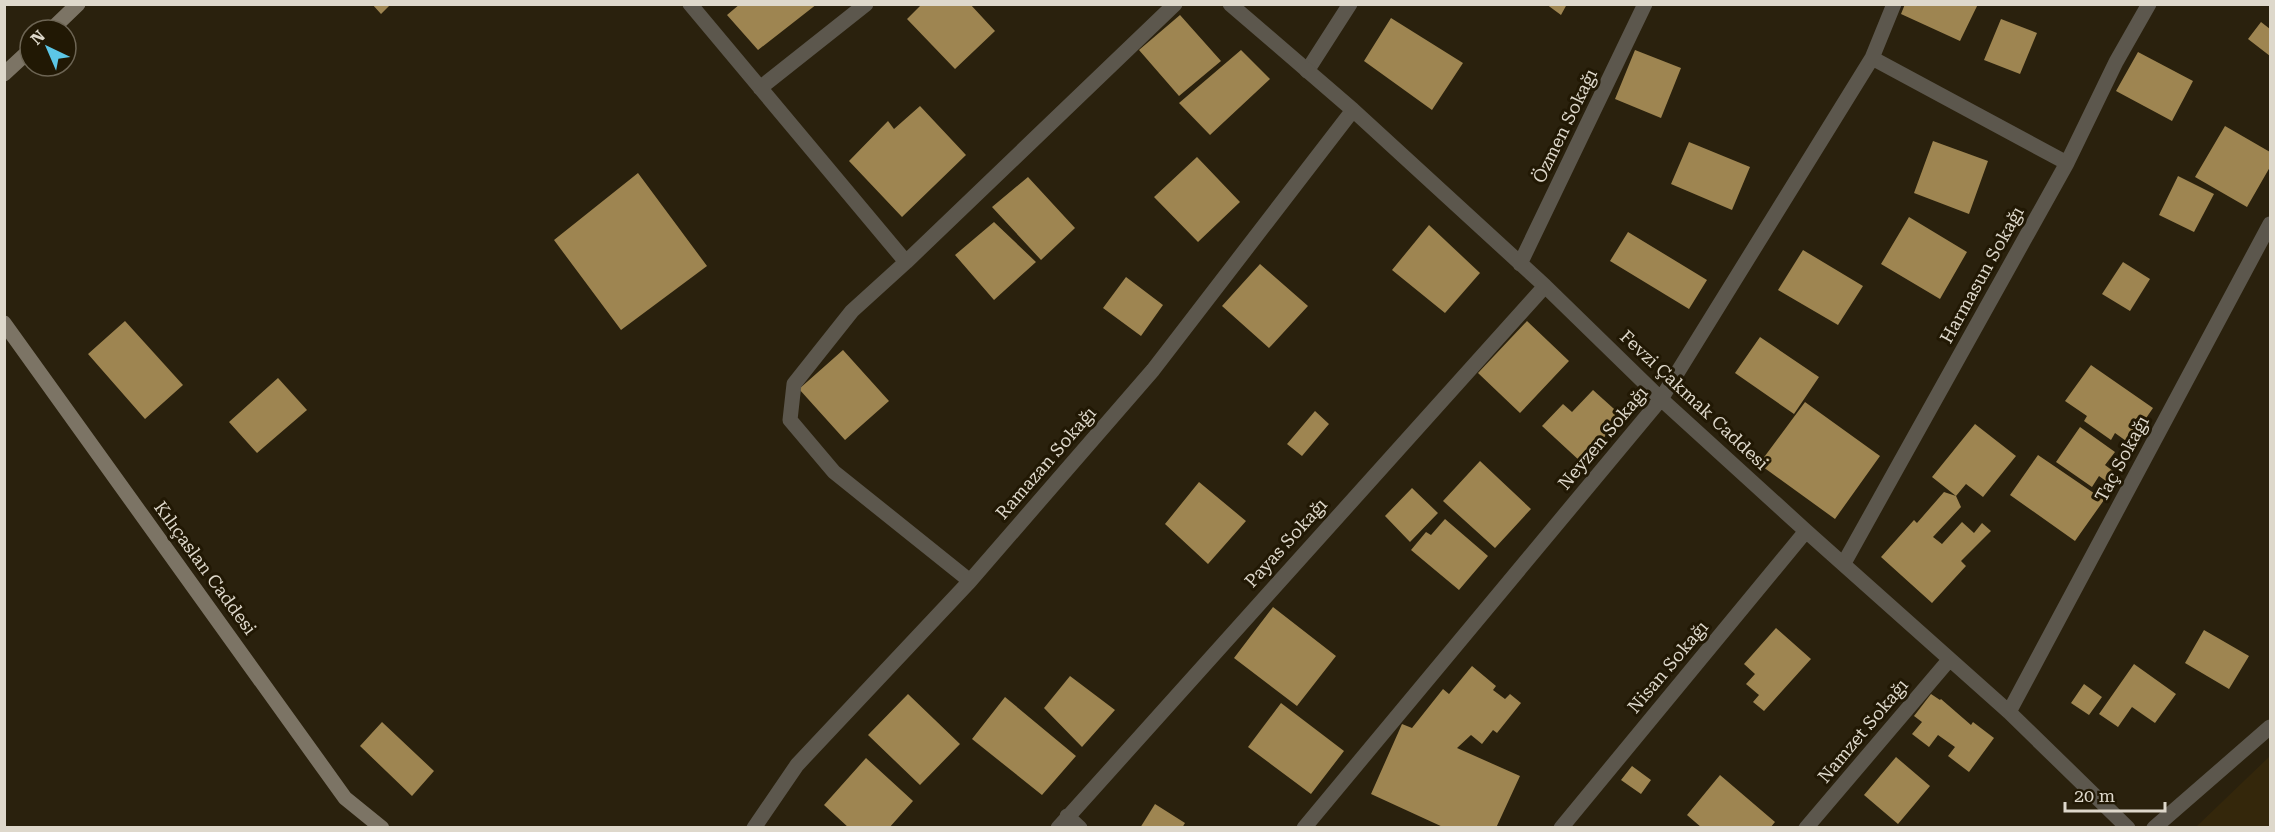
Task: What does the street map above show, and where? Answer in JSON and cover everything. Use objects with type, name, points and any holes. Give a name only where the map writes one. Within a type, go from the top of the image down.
[{"type":"street","points":[[63,18],[78,4]]},
{"type":"street","points":[[690,4],[906,262]]},
{"type":"street","points":[[760,88],[866,4]]},
{"type":"street","points":[[970,581],[834,472],[790,420],[794,384],[852,311],[1174,4]]},
{"type":"street","name":"Fevzi Çakmak Caddesi","points":[[1230,4],[1353,110],[1545,286],[1662,399],[2009,712],[2128,828]]},
{"type":"street","points":[[1307,71],[1350,4]]},
{"type":"street","name":"Özmen Sokağı","points":[[1520,264],[1645,4]]},
{"type":"street","name":"Neyzen Sokağı","points":[[1304,828],[1662,399],[1872,58],[1894,4]]},
{"type":"street","name":"Harmasun Sokağı","points":[[1844,563],[2067,163],[2116,62],[2150,4]]},
{"type":"street","points":[[1872,58],[2067,163]]},
{"type":"street","points":[[4,74],[18,61]]},
{"type":"street","name":"Ramazan Sokağı","points":[[754,828],[797,765],[970,581],[1152,370],[1353,110]]},
{"type":"street","name":"Taç Sokağı","points":[[2009,712],[2271,224]]},
{"type":"street","name":"Payas Sokağı","points":[[1063,822],[1545,286]]},
{"type":"street","name":"Kılıçaslan Caddesi","points":[[4,322],[345,798],[381,828]]},
{"type":"street","name":"Nisan Sokağı","points":[[1561,828],[1806,531]]},
{"type":"street","name":"Namzet Sokağı","points":[[1806,828],[1949,660]]},
{"type":"street","points":[[2154,828],[2271,727]]},
{"type":"street","points":[[1063,822],[1080,828]]},
{"type":"shaded area","points":[[2270,756],[2270,827],[2196,827]]},
{"type":"building","points":[[372,4],[391,4],[381,14]]},
{"type":"building","points":[[740,4],[817,4],[758,50],[727,15]]},
{"type":"building","points":[[922,4],[970,4],[995,31],[955,69],[907,19]]},
{"type":"building","points":[[1546,4],[1567,4],[1561,15]]},
{"type":"building","points":[[1905,4],[1978,4],[1960,41],[1901,14]]},
{"type":"building","points":[[1180,15],[1221,61],[1179,96],[1139,50]]},
{"type":"building","points":[[1391,18],[1463,63],[1432,110],[1364,61]]},
{"type":"building","points":[[2001,19],[2037,33],[2020,74],[1984,60]]},
{"type":"building","points":[[2261,22],[2270,29],[2270,56],[2248,39]]},
{"type":"building","points":[[1241,50],[1270,79],[1210,135],[1179,103]]},
{"type":"building","points":[[1635,50],[1681,68],[1661,118],[1615,99]]},
{"type":"building","points":[[2138,52],[2193,81],[2172,121],[2116,91]]},
{"type":"building","points":[[920,106],[966,155],[902,217],[849,161],[888,121],[894,129]]},
{"type":"building","points":[[2225,126],[2270,152],[2270,167],[2247,207],[2195,177]]},
{"type":"building","points":[[1933,141],[1988,161],[1969,214],[1914,193]]},
{"type":"building","points":[[1689,142],[1750,167],[1732,210],[1671,184]]},
{"type":"building","points":[[1197,157],[1240,202],[1198,242],[1154,197]]},
{"type":"building","points":[[638,173],[707,266],[621,330],[554,240]]},
{"type":"building","points":[[2178,176],[2214,194],[2194,232],[2159,215]]},
{"type":"building","points":[[1028,177],[1075,228],[1041,260],[992,207]]},
{"type":"building","points":[[1909,217],[1967,252],[1940,299],[1881,264]]},
{"type":"building","points":[[994,222],[1036,262],[994,300],[955,255]]},
{"type":"building","points":[[1429,225],[1480,273],[1445,313],[1392,270]]},
{"type":"building","points":[[1628,232],[1707,280],[1689,309],[1610,261]]},
{"type":"building","points":[[1803,250],[1863,286],[1838,325],[1778,290]]},
{"type":"building","points":[[2123,262],[2150,279],[2130,311],[2102,294]]},
{"type":"building","points":[[1260,264],[1308,306],[1269,348],[1222,306]]},
{"type":"building","points":[[1126,277],[1163,305],[1141,336],[1103,308]]},
{"type":"building","points":[[125,321],[183,385],[145,419],[88,354]]},
{"type":"building","points":[[1527,321],[1569,361],[1520,413],[1478,373]]},
{"type":"building","points":[[1760,337],[1819,377],[1794,414],[1735,373]]},
{"type":"building","points":[[843,350],[889,401],[845,440],[799,389]]},
{"type":"building","points":[[2091,365],[2153,408],[2129,443],[2115,433],[2111,440],[2084,421],[2087,416],[2065,401]]},
{"type":"building","points":[[278,378],[307,410],[257,453],[229,422]]},
{"type":"building","points":[[1593,390],[1623,417],[1581,462],[1542,426],[1563,404],[1572,412]]},
{"type":"building","points":[[1805,402],[1880,456],[1835,519],[1759,464]]},
{"type":"building","points":[[1315,411],[1329,424],[1302,456],[1287,444]]},
{"type":"building","points":[[1975,424],[2016,456],[1983,497],[1966,484],[1956,496],[1932,477]]},
{"type":"building","points":[[2080,427],[2115,452],[2105,465],[2113,471],[2106,481],[2099,476],[2092,487],[2056,462]]},
{"type":"building","points":[[2038,455],[2104,500],[2075,541],[2010,495]]},
{"type":"building","points":[[1480,461],[1531,509],[1495,548],[1443,501]]},
{"type":"building","points":[[1199,482],[1246,521],[1208,564],[1165,524]]},
{"type":"building","points":[[1412,488],[1438,513],[1410,542],[1385,516]]},
{"type":"building","points":[[1944,492],[1956,496],[1961,507],[1933,537],[1942,544],[1962,522],[1974,533],[1982,523],[1991,531],[1961,561],[1966,566],[1932,603],[1881,557],[1914,520],[1917,523]]},
{"type":"building","points":[[1445,519],[1488,556],[1459,590],[1411,550],[1426,532],[1431,535]]},
{"type":"building","points":[[1273,607],[1336,656],[1297,706],[1234,658]]},
{"type":"building","points":[[1776,628],[1811,659],[1764,711],[1753,702],[1759,695],[1746,684],[1755,674],[1744,664]]},
{"type":"building","points":[[2204,630],[2249,656],[2229,689],[2185,663]]},
{"type":"building","points":[[2134,664],[2176,694],[2155,723],[2132,707],[2118,727],[2099,714]]},
{"type":"building","points":[[1472,666],[1496,686],[1493,690],[1505,699],[1510,694],[1521,703],[1497,733],[1493,730],[1482,744],[1471,735],[1457,748],[1520,776],[1496,828],[1445,828],[1371,794],[1402,724],[1412,728],[1443,689],[1449,694]]},
{"type":"building","points":[[1070,676],[1115,710],[1082,747],[1044,708]]},
{"type":"building","points":[[2084,684],[2102,697],[2089,715],[2071,703]]},
{"type":"building","points":[[908,694],[960,744],[920,785],[868,735]]},
{"type":"building","points":[[1931,694],[1941,699],[1971,725],[1973,722],[1994,738],[1969,772],[1948,756],[1955,747],[1938,735],[1929,747],[1912,734],[1922,722],[1914,716]]},
{"type":"building","points":[[1005,697],[1076,756],[1042,795],[972,739]]},
{"type":"building","points":[[1281,703],[1344,751],[1311,794],[1248,747]]},
{"type":"building","points":[[382,722],[434,771],[412,796],[360,746]]},
{"type":"building","points":[[1896,757],[1930,786],[1898,824],[1864,795]]},
{"type":"building","points":[[866,758],[913,801],[889,828],[849,828],[824,805]]},
{"type":"building","points":[[1632,766],[1651,780],[1641,794],[1621,780]]},
{"type":"building","points":[[1720,775],[1775,822],[1770,828],[1702,828],[1687,815]]},
{"type":"building","points":[[1155,804],[1185,823],[1182,828],[1140,828]]}]
